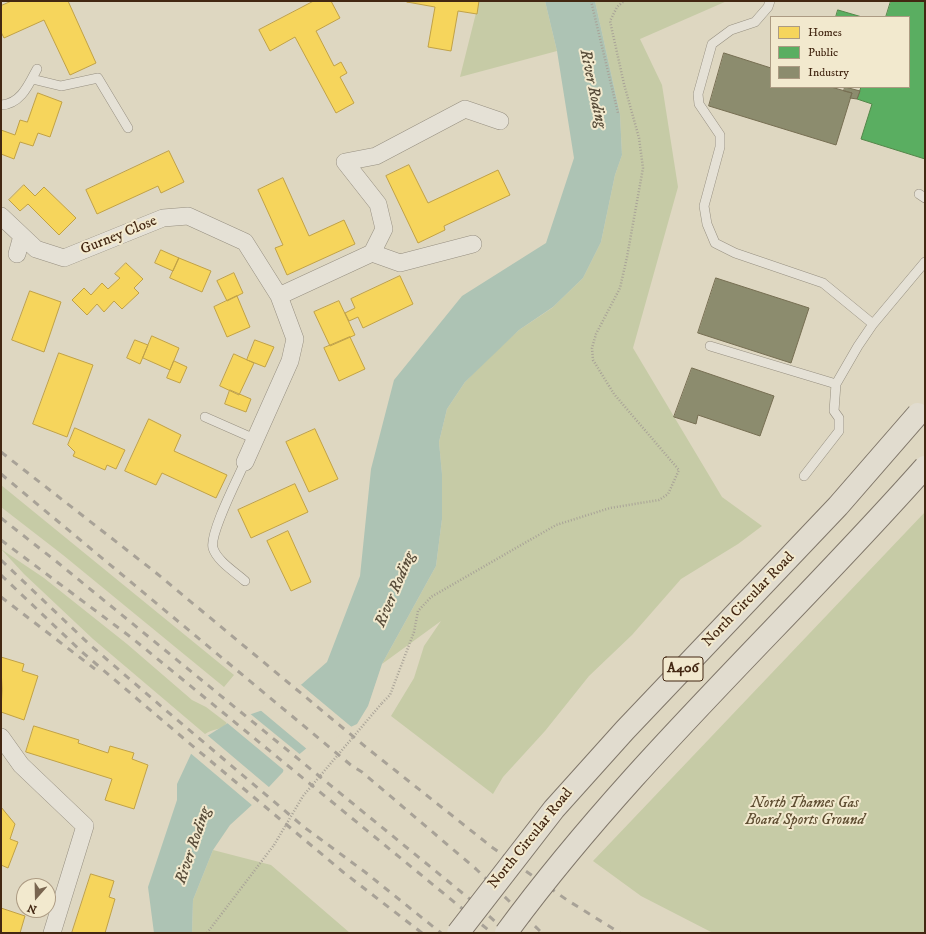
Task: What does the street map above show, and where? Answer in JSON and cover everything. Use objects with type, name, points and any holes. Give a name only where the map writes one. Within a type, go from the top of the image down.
[{"type":"highway","name":"North Circular Road","points":[[458,933],[554,809],[625,730],[838,506],[918,414]]},
{"type":"highway","name":"A406","points":[[506,933],[580,841],[653,755],[868,532],[925,467]]},
{"type":"street","points":[[279,296],[372,254],[384,229],[378,204],[345,162],[376,156],[465,109],[500,121]]},
{"type":"street","name":"Gurney Close","points":[[1,216],[36,249],[64,258],[163,218],[188,216],[245,242],[279,296],[295,339],[290,361],[245,462]]},
{"type":"street","points":[[17,254],[22,236]]},
{"type":"street","points":[[372,254],[400,263],[473,244]]},
{"type":"street","points":[[1,737],[22,764],[85,826],[52,933]]},
{"type":"lane","points":[[770,1],[768,7],[755,22],[731,30],[712,44],[698,94],[699,104],[720,134],[720,147],[704,206],[706,224],[715,243],[735,253],[822,283],[873,324]]},
{"type":"lane","points":[[1,105],[17,99],[32,79],[37,68]]},
{"type":"lane","points":[[32,79],[61,86],[98,78],[128,128]]},
{"type":"lane","points":[[804,476],[839,431],[839,418],[834,411],[836,384],[873,324],[925,262]]},
{"type":"lane","points":[[710,346],[836,384]]},
{"type":"lane","points":[[206,417],[255,439]]},
{"type":"lane","points":[[245,462],[220,518],[213,544],[214,549],[221,560],[245,581]]},
{"type":"path","points":[[591,1],[618,113]]},
{"type":"path","points":[[206,933],[274,845],[303,796],[390,695],[414,632],[418,611],[431,597],[556,525],[610,508],[659,500],[668,494],[679,470],[614,394],[593,360],[592,348],[596,334],[620,288],[628,257],[643,168],[639,138],[624,84],[610,21],[617,7],[624,1]]},
{"type":"green space","points":[[479,1],[545,1],[557,51],[460,77]]},
{"type":"green space","points":[[595,1],[727,1],[640,39],[662,85],[678,187],[633,348],[722,497],[762,526],[738,544],[681,579],[632,635],[589,676],[545,731],[503,777],[493,794],[391,716],[414,678],[424,646],[441,621],[382,664],[436,566],[442,519],[442,474],[439,442],[447,409],[465,382],[490,356],[519,330],[552,308],[583,278],[601,242],[615,175],[622,155],[620,114]]},
{"type":"green space","points":[[1,485],[234,675],[224,687],[63,555],[1,507]]},
{"type":"green space","name":"North Thames Gas Board Sports Ground","points":[[925,512],[925,933],[713,933],[641,896],[593,861]]},
{"type":"green space","points":[[1,549],[44,578],[127,644],[192,700],[206,707],[227,723],[225,726],[205,734],[93,639],[24,574]]},
{"type":"green space","points":[[213,850],[271,865],[350,933],[192,933],[193,900]]},
{"type":"water","name":"River Roding","points":[[545,1],[595,1],[620,114],[622,155],[615,175],[601,242],[583,278],[553,307],[519,330],[465,382],[447,409],[439,442],[442,474],[442,519],[436,566],[382,664],[368,706],[357,724],[308,747],[284,767],[283,772],[253,804],[230,825],[213,850],[193,900],[192,933],[154,933],[148,887],[177,800],[177,784],[191,754],[204,738],[231,721],[263,710],[302,684],[327,662],[360,576],[371,469],[394,380],[462,296],[546,243],[574,158],[557,51]]},
{"type":"pier","points":[[300,684],[354,729],[308,750],[259,709]]},
{"type":"pier","points":[[248,712],[302,756],[285,771],[226,722]]},
{"type":"pier","points":[[206,734],[270,788],[253,806],[189,752]]},
{"type":"building: Homes","points":[[12,1],[68,1],[96,63],[70,75],[44,20],[4,38],[1,32],[1,6]]},
{"type":"building: Homes","points":[[314,1],[331,1],[340,18],[316,31],[334,66],[341,62],[347,73],[340,77],[354,103],[336,113],[295,37],[270,51],[259,30]]},
{"type":"building: Homes","points":[[479,1],[477,14],[458,11],[451,51],[428,47],[435,7],[407,2]]},
{"type":"building: Homes","points":[[38,93],[62,102],[50,137],[38,133],[33,146],[20,142],[14,159],[1,154],[1,130],[15,135],[20,120],[27,122]]},
{"type":"building: Homes","points":[[169,151],[184,182],[161,193],[158,186],[97,214],[86,190]]},
{"type":"building: Homes","points":[[409,165],[428,203],[498,170],[510,195],[444,226],[445,230],[418,243],[386,176]]},
{"type":"building: Homes","points":[[283,178],[309,236],[344,220],[355,244],[287,275],[275,248],[283,245],[258,190]]},
{"type":"building: Homes","points":[[24,185],[35,196],[44,187],[76,218],[59,235],[28,204],[20,211],[9,200]]},
{"type":"building: Homes","points":[[161,250],[179,258],[173,271],[155,263]]},
{"type":"building: Homes","points":[[179,258],[211,271],[202,292],[170,278]]},
{"type":"building: Homes","points":[[126,263],[143,279],[134,288],[139,293],[122,309],[114,301],[104,312],[97,304],[87,315],[72,300],[84,288],[91,295],[102,283],[108,289],[120,278],[115,274]]},
{"type":"building: Homes","points":[[234,273],[243,293],[227,301],[217,281]]},
{"type":"building: Homes","points":[[400,276],[413,304],[363,328],[358,317],[349,321],[345,313],[355,308],[351,299]]},
{"type":"building: Homes","points":[[30,291],[61,302],[44,352],[12,340]]},
{"type":"building: Homes","points":[[237,296],[250,327],[227,337],[214,307]]},
{"type":"building: Homes","points":[[339,301],[355,335],[330,346],[314,312]]},
{"type":"building: Homes","points":[[152,336],[179,348],[170,370],[143,358]]},
{"type":"building: Homes","points":[[350,337],[365,369],[339,381],[324,348]]},
{"type":"building: Homes","points":[[135,340],[148,345],[140,364],[127,358]]},
{"type":"building: Homes","points":[[255,340],[274,347],[265,367],[247,360]]},
{"type":"building: Homes","points":[[59,353],[93,365],[67,437],[33,424]]},
{"type":"building: Homes","points":[[234,354],[254,363],[239,395],[220,386]]},
{"type":"building: Homes","points":[[174,361],[187,367],[180,383],[167,378]]},
{"type":"building: Homes","points":[[230,390],[251,399],[246,412],[225,404]]},
{"type":"building: Homes","points":[[149,419],[181,435],[174,451],[227,475],[216,498],[162,473],[156,485],[125,471]]},
{"type":"building: Homes","points":[[75,428],[125,450],[116,469],[107,465],[105,470],[73,456],[75,452],[68,445]]},
{"type":"building: Homes","points":[[315,429],[338,479],[309,492],[286,442]]},
{"type":"building: Homes","points":[[295,484],[308,512],[251,538],[238,510]]},
{"type":"building: Homes","points":[[288,531],[311,582],[291,591],[267,541]]},
{"type":"building: Homes","points":[[1,657],[24,664],[22,671],[38,676],[24,720],[1,712]]},
{"type":"building: Homes","points":[[34,726],[79,740],[78,743],[108,753],[110,746],[134,753],[132,759],[148,765],[134,809],[105,800],[112,779],[26,752]]},
{"type":"building: Homes","points":[[1,807],[15,824],[10,839],[18,842],[8,868],[1,865]]},
{"type":"building: Homes","points":[[91,874],[114,881],[109,897],[115,899],[105,933],[72,933]]},
{"type":"building: Homes","points":[[1,908],[16,913],[16,918],[24,918],[20,933],[1,933]]},
{"type":"building: Public","points":[[891,1],[925,1],[925,159],[861,139],[872,104],[857,99],[861,88],[910,88],[910,16],[886,16]]},
{"type":"building: Public","points":[[838,10],[859,16],[836,16]]},
{"type":"building: Industry","points":[[724,53],[770,68],[770,88],[834,88],[852,93],[836,145],[709,106]]},
{"type":"building: Industry","points":[[845,88],[849,88],[860,91],[857,99],[850,98],[852,93],[844,91]]},
{"type":"building: Industry","points":[[716,278],[809,308],[791,363],[698,333]]},
{"type":"building: Industry","points":[[692,368],[774,396],[760,436],[698,415],[696,424],[674,417]]},
{"type":"railway","points":[[1,452],[155,572],[367,748],[493,848],[567,900],[620,933]]},
{"type":"railway","points":[[1,474],[352,766],[362,772],[476,869],[542,933]]},
{"type":"railway","points":[[1,518],[471,900],[508,933]]},
{"type":"railway","points":[[1,540],[132,638],[492,933]]},
{"type":"railway","points":[[1,560],[89,644],[162,707],[304,827],[365,872],[441,933]]},
{"type":"railway","points":[[1,575],[82,652],[343,872],[422,933]]},
{"type":"railway","points":[[1,597],[95,669]]}]
